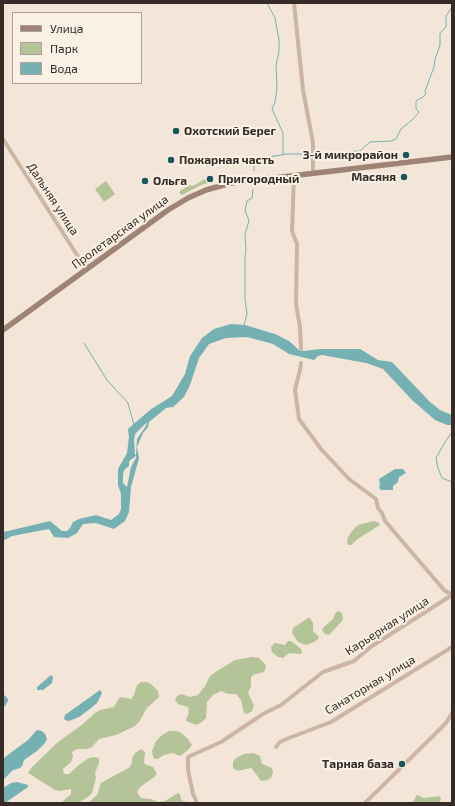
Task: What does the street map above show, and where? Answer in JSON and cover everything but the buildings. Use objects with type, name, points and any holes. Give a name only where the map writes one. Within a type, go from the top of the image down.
[{"type":"main road","name":"Пролетарская улица","points":[[3,330],[168,210],[197,193],[221,185],[452,157]]},
{"type":"street","points":[[294,3],[303,90],[313,143],[313,173]]},
{"type":"street","name":"Дальняя улица","points":[[3,139],[86,269]]},
{"type":"street","points":[[294,176],[292,232],[297,244],[296,304],[300,327],[301,349]]},
{"type":"street","points":[[301,362],[294,390],[299,419],[320,449],[349,479],[376,499],[378,508],[385,521],[444,590],[452,595]]},
{"type":"street","name":"Карьерная улица","points":[[197,803],[193,794],[188,770],[188,757],[221,742],[262,714],[281,705],[323,672],[354,661],[372,646],[452,595]]},
{"type":"street","name":"Санаторная улица","points":[[276,747],[284,740],[331,722],[452,647]]},
{"type":"street","points":[[365,803],[446,723],[452,713]]},
{"type":"green space","points":[[205,179],[208,183],[182,195],[179,193],[181,190],[190,185],[193,186]]},
{"type":"green space","points":[[106,181],[115,194],[104,202],[95,189]]},
{"type":"green space","points":[[374,521],[380,525],[359,538],[351,545],[348,545],[348,537],[358,525]]},
{"type":"green space","points":[[338,611],[342,613],[342,621],[329,635],[325,634],[322,630],[323,628],[333,619]]},
{"type":"green space","points":[[310,618],[313,623],[313,631],[319,637],[314,642],[306,645],[298,642],[292,633],[293,628]]},
{"type":"green space","points":[[288,641],[291,641],[301,649],[301,654],[289,653],[283,658],[278,657],[272,652],[271,647],[275,643],[285,645]]},
{"type":"green space","points":[[252,657],[259,658],[266,667],[264,672],[251,677],[251,686],[248,693],[254,705],[252,711],[247,714],[244,713],[241,700],[236,694],[228,694],[221,691],[213,695],[207,702],[206,718],[202,722],[197,725],[186,720],[189,712],[188,707],[178,704],[175,700],[176,697],[181,694],[190,697],[198,695],[210,676],[217,671],[235,660]]},
{"type":"green space","points":[[141,682],[151,684],[158,691],[159,697],[147,708],[139,722],[135,726],[116,735],[99,739],[92,747],[87,749],[77,749],[72,752],[73,757],[71,762],[63,769],[64,774],[69,774],[89,758],[99,758],[92,793],[88,797],[78,803],[64,803],[63,801],[71,794],[71,789],[60,791],[55,790],[28,773],[31,768],[58,742],[83,724],[95,713],[100,710],[114,707],[120,697],[131,699],[137,685]]},
{"type":"green space","points":[[169,731],[180,732],[192,745],[180,756],[172,753],[155,759],[152,751],[156,741]]},
{"type":"green space","points":[[141,749],[145,752],[145,764],[153,767],[157,774],[140,787],[137,792],[141,798],[151,799],[158,802],[165,801],[178,793],[183,801],[192,803],[88,803],[97,795],[101,783],[130,767],[135,753]]},
{"type":"green space","points":[[253,753],[260,756],[262,764],[272,768],[273,773],[271,778],[261,781],[251,768],[237,771],[233,768],[233,762],[236,758],[244,754]]},
{"type":"green space","points":[[417,795],[424,798],[439,796],[441,798],[440,803],[410,803],[413,802]]},
{"type":"water","points":[[231,324],[245,325],[275,334],[289,341],[299,350],[304,351],[320,349],[360,349],[378,360],[392,362],[430,402],[440,410],[452,415],[452,425],[447,425],[435,420],[412,400],[383,369],[366,363],[322,355],[318,356],[314,360],[289,354],[273,344],[247,337],[226,338],[209,344],[199,358],[190,385],[184,397],[173,407],[166,408],[149,422],[148,427],[143,433],[137,447],[139,458],[131,487],[129,512],[125,521],[114,529],[96,523],[83,524],[77,533],[68,538],[54,537],[49,529],[12,536],[3,541],[3,532],[50,521],[62,531],[67,531],[73,522],[79,519],[96,515],[111,520],[119,514],[121,509],[121,494],[118,485],[118,469],[127,453],[129,437],[128,429],[150,410],[172,396],[185,374],[190,356],[202,338],[214,329]],"holes":[[[147,422],[137,439],[135,455],[135,434]],[[136,456],[131,467],[127,487],[123,483],[124,470],[129,466],[129,461]]]},
{"type":"water","points":[[395,469],[403,469],[406,473],[399,477],[398,482],[393,486],[393,490],[381,490],[379,488],[379,479]]},
{"type":"water","points":[[51,675],[53,677],[52,683],[43,690],[37,690],[37,687]]},
{"type":"water","points":[[100,690],[102,693],[97,703],[79,717],[69,721],[65,720],[65,715]]},
{"type":"water","points":[[37,730],[42,731],[45,734],[47,739],[45,743],[24,760],[20,768],[13,770],[3,780],[3,760],[5,757],[28,740]]},
{"type":"water","points":[[17,782],[28,785],[28,787],[3,803],[3,788],[11,783]]},
{"type":"waterway","points":[[267,3],[275,18],[279,40],[279,52],[276,65],[277,88],[275,102],[272,109],[283,133],[283,155]]},
{"type":"waterway","points":[[317,154],[322,155],[329,153],[360,151],[370,142],[391,141],[396,139],[401,129],[419,112],[416,109],[416,101],[426,94],[425,91],[440,45],[440,33],[446,27],[446,16],[452,7]]},
{"type":"waterway","points":[[254,171],[254,166],[264,158],[286,154],[311,154]]},
{"type":"waterway","points":[[244,325],[247,314],[245,299],[245,234],[249,221],[245,210],[247,201],[252,198],[253,189]]},
{"type":"waterway","points":[[84,343],[107,380],[128,403],[134,425]]},
{"type":"waterway","points":[[452,432],[436,458],[442,478],[452,482]]},
{"type":"waterway","points":[[3,698],[5,700],[3,704]]},
{"type":"place","name":"Охотский Берег","points":[[176,131]]},
{"type":"place","name":"3-й микрорайон","points":[[406,155]]},
{"type":"place","name":"Пожарная часть","points":[[171,160]]},
{"type":"place","name":"Масяня","points":[[404,177]]},
{"type":"place","name":"Пригородный","points":[[210,179]]},
{"type":"place","name":"Ольга","points":[[145,181]]},
{"type":"place","name":"Тарная база","points":[[402,764]]}]
